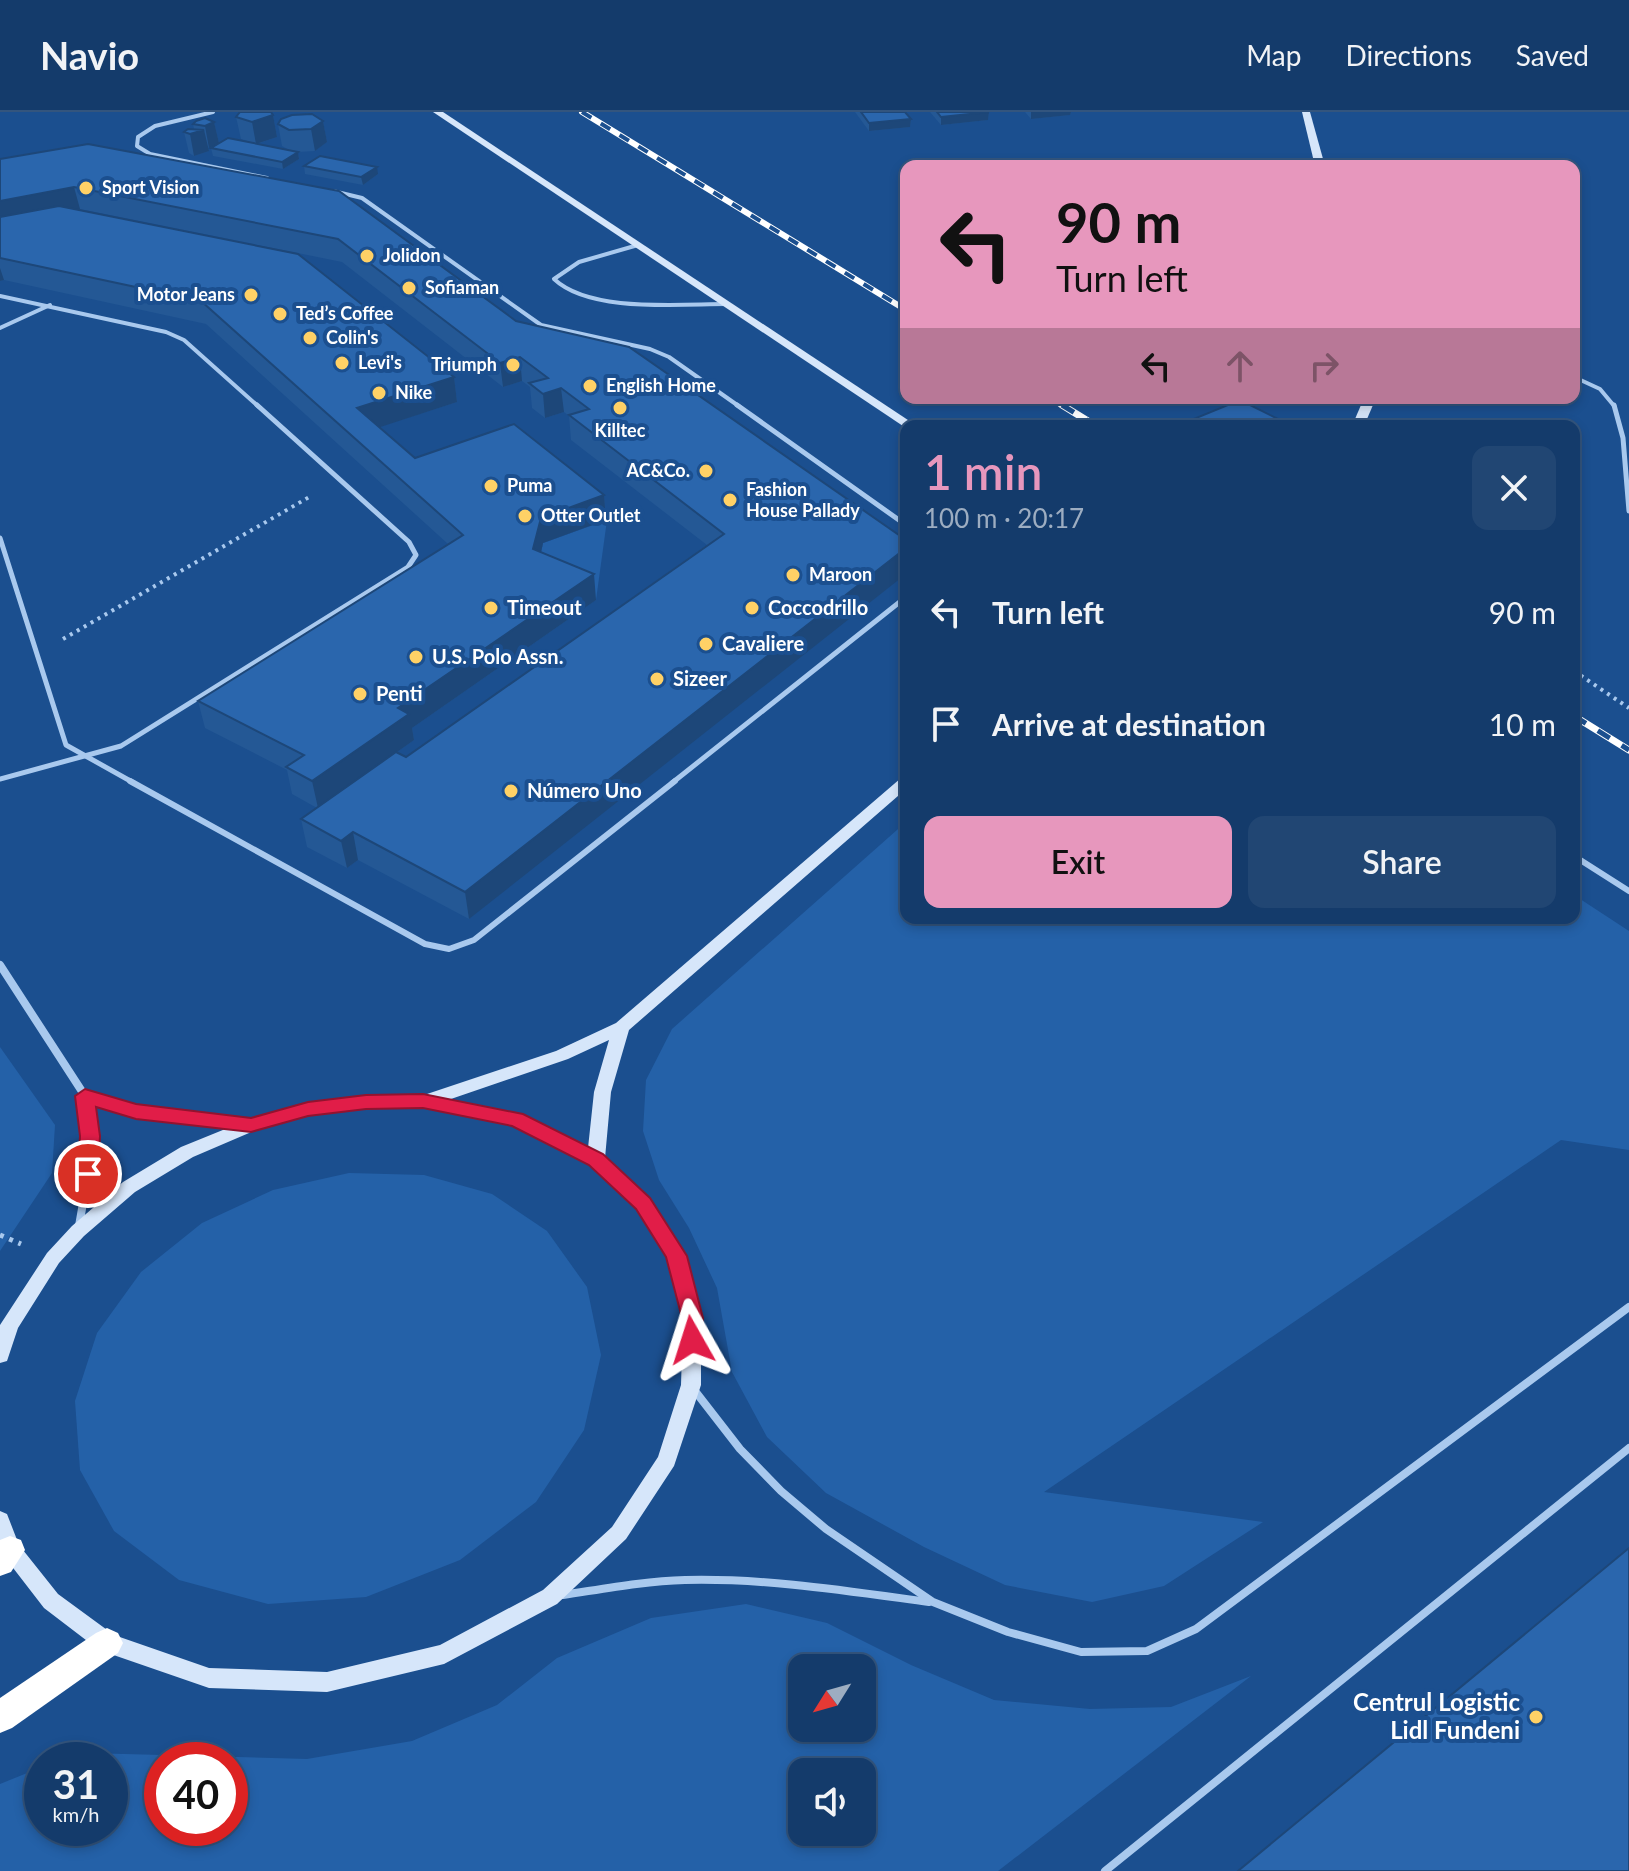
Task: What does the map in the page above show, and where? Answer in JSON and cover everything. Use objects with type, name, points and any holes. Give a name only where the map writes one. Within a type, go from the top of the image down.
[{"type":"highway","points":[[0,1717],[107,1643]]},
{"type":"street","points":[[437,112],[902,420]]},
{"type":"street","points":[[1306,112],[1318,160]]},
{"type":"street","points":[[423,1101],[562,1055],[622,1027],[900,786]]},
{"type":"street","points":[[0,965],[85,1096],[90,1136],[88,1174],[78,1231]]},
{"type":"street","points":[[596,1160],[596,1122],[606,1067],[622,1027]]},
{"type":"street","points":[[85,1096],[148,1114],[251,1125]]},
{"type":"street","points":[[0,1355],[9,1326],[53,1258],[78,1231],[141,1180],[187,1152],[251,1125],[308,1109],[366,1102],[423,1101],[516,1119],[596,1160],[643,1203],[676,1256],[692,1318],[691,1385],[667,1460],[619,1533],[550,1597],[444,1654],[327,1682],[209,1678],[107,1643],[51,1601],[5,1556],[0,1520]]},
{"type":"lane","points":[[213,112],[155,126],[144,131],[135,142],[150,154],[272,179]]},
{"type":"lane","points":[[333,191],[362,198],[541,325],[650,349],[669,357],[900,521]]},
{"type":"lane","points":[[638,245],[579,262],[554,279],[564,292],[591,300],[727,304]]},
{"type":"lane","points":[[0,296],[166,332],[184,340],[414,549],[414,561],[121,746],[0,779]]},
{"type":"lane","points":[[0,328],[50,305]]},
{"type":"lane","points":[[1580,380],[1610,398],[1621,433],[1629,511]]},
{"type":"lane","points":[[1621,433],[1629,435]]},
{"type":"lane","points":[[0,538],[66,745],[425,944],[449,949],[462,947],[474,940],[900,602]]},
{"type":"lane","points":[[1580,860],[1629,891]]},
{"type":"lane","points":[[691,1385],[740,1449],[781,1491],[826,1529],[933,1602],[1008,1632],[1081,1652],[1147,1651],[1196,1629],[1629,1307]]},
{"type":"lane","points":[[1105,1871],[1629,1448]]},
{"type":"lane","points":[[550,1597],[639,1583],[700,1579],[766,1581],[933,1602]]},
{"type":"path","points":[[38,654],[339,480]]},
{"type":"path","points":[[1580,675],[1629,708]]},
{"type":"shaded area","points":[[607,520],[596,600],[536,575],[543,543]]},
{"type":"shaded area","points":[[900,827],[900,924],[1580,924],[1580,899],[1629,931],[1629,1150],[1561,1140],[1044,1492],[1263,1522],[1164,1586],[1092,1602],[1005,1585],[924,1547],[826,1493],[767,1437],[732,1372],[717,1288],[689,1228],[659,1180],[643,1131],[646,1080],[672,1029]]},
{"type":"shaded area","points":[[0,1047],[55,1125],[52,1173],[0,1251]]},
{"type":"shaded area","points":[[349,1173],[424,1175],[492,1194],[547,1231],[587,1287],[601,1355],[584,1430],[536,1502],[460,1560],[366,1597],[268,1604],[179,1580],[114,1531],[80,1470],[75,1401],[97,1333],[141,1272],[202,1223],[273,1190]]},
{"type":"shaded area","points":[[746,1604],[827,1623],[911,1665],[994,1700],[1090,1709],[1171,1707],[1251,1676],[998,1871],[0,1871],[0,1784],[24,1774],[24,1846],[128,1846],[128,1754],[144,1755],[144,1846],[248,1846],[248,1757],[307,1759],[412,1741],[497,1705],[557,1658],[651,1618]]},
{"type":"building","points":[[240,112],[271,112],[273,115],[252,122],[236,117]]},
{"type":"building","points":[[861,112],[905,112],[911,119],[869,123]]},
{"type":"building","points":[[937,112],[989,112],[941,117]]},
{"type":"building","points":[[312,114],[323,121],[311,129],[289,130],[278,124],[281,119],[292,115]]},
{"type":"building","points":[[205,118],[214,122],[205,126],[193,124],[196,121]]},
{"type":"building","points":[[188,129],[204,130],[190,134],[184,132]]},
{"type":"building","points":[[228,138],[298,152],[282,162],[211,148]]},
{"type":"building","name":"Fashion House Pallady","points":[[88,144],[339,191],[516,321],[629,347],[900,536],[900,553],[465,892],[353,832],[341,841],[301,819],[396,752],[406,757],[724,534],[569,415],[589,409],[561,388],[543,394],[529,383],[548,378],[520,357],[500,363],[338,239],[74,187],[0,201],[0,159]]},
{"type":"building","points":[[320,156],[377,167],[361,177],[304,166]]},
{"type":"building","points":[[59,206],[298,254],[454,377],[357,408],[415,458],[514,424],[604,495],[541,518],[533,549],[594,574],[398,708],[409,714],[312,781],[286,767],[304,755],[198,701],[463,535],[201,301],[0,258],[0,217]]},
{"type":"building","points":[[1230,404],[1248,404],[1278,419],[1200,420],[1196,418]]},
{"type":"building","name":"Centrul Logistic Lidl Fundeni","points":[[1629,1548],[1629,1871],[1238,1871]]},
{"type":"railway","points":[[582,112],[900,306]]},
{"type":"railway","points":[[1060,404],[1065,407]]},
{"type":"railway","points":[[1062,405],[1086,420]]},
{"type":"railway","points":[[1580,720],[1629,750]]},
{"type":"place","name":"Sport Vision","points":[[86,188]]},
{"type":"place","name":"Jolidon","points":[[367,256]]},
{"type":"place","name":"Sofiaman","points":[[409,288]]},
{"type":"place","name":"Motor Jeans","points":[[251,295]]},
{"type":"place","name":"Ted’s Coffee","points":[[280,314]]},
{"type":"place","name":"Colin's","points":[[310,338]]},
{"type":"place","name":"Levi's","points":[[342,363]]},
{"type":"place","name":"Triumph","points":[[513,365]]},
{"type":"place","name":"English Home","points":[[590,386]]},
{"type":"place","name":"Nike","points":[[379,393]]},
{"type":"place","name":"Killtec","points":[[620,408]]},
{"type":"place","name":"AC&Co.","points":[[706,471]]},
{"type":"place","name":"Puma","points":[[491,486]]},
{"type":"place","name":"Fashion House Pallady","points":[[730,500]]},
{"type":"place","name":"Otter Outlet","points":[[525,516]]},
{"type":"place","name":"Maroon","points":[[793,575]]},
{"type":"place","name":"Timeout","points":[[491,608]]},
{"type":"place","name":"Coccodrillo","points":[[752,608]]},
{"type":"place","name":"Cavaliere","points":[[706,644]]},
{"type":"place","name":"U.S. Polo Assn.","points":[[416,657]]},
{"type":"place","name":"Sizeer","points":[[657,679]]},
{"type":"place","name":"Penti","points":[[360,694]]},
{"type":"place","name":"Número Uno","points":[[511,791]]},
{"type":"place","name":"Centrul Logistic Lidl Fundeni","points":[[1536,1717]]},
{"type":"route","points":[[88,1174],[90,1136],[85,1096],[136,1112],[251,1125],[308,1109],[366,1102],[423,1101],[516,1119],[596,1160],[643,1203],[676,1256],[692,1318],[692,1340]]}]
